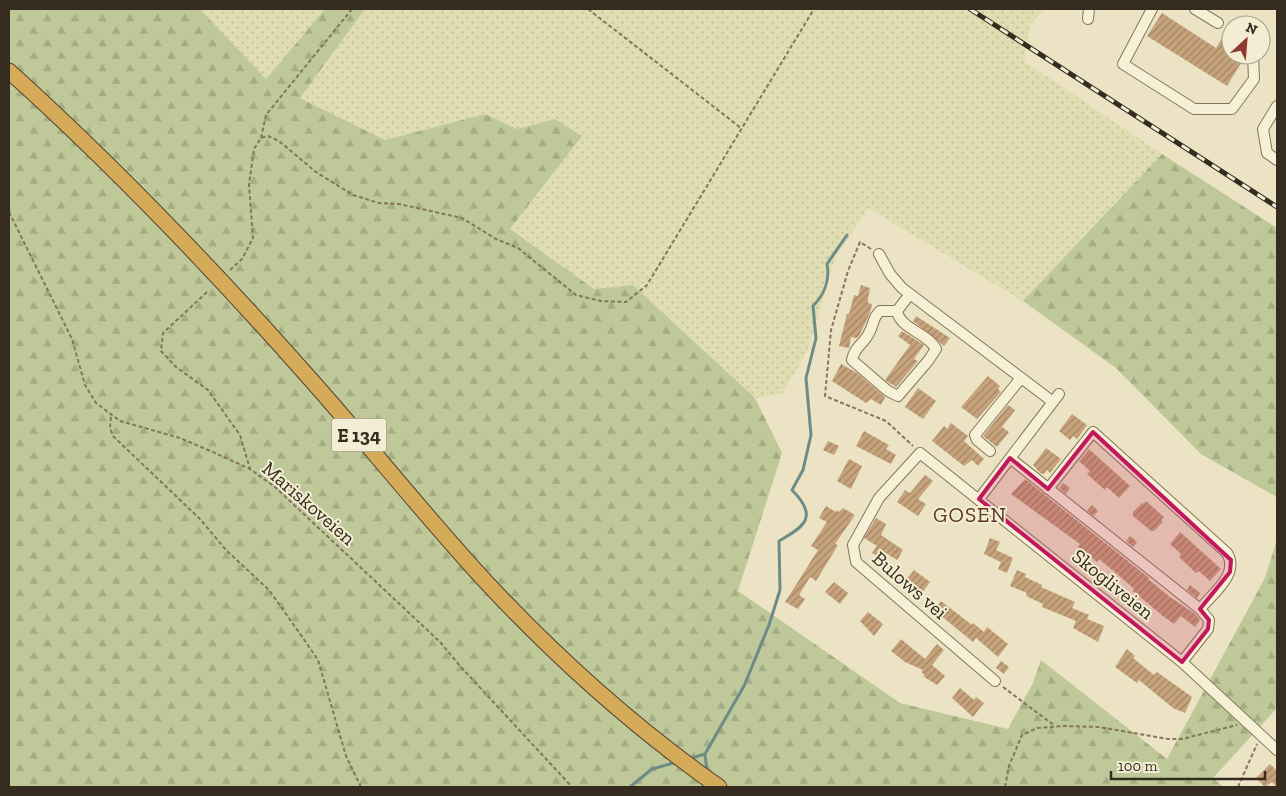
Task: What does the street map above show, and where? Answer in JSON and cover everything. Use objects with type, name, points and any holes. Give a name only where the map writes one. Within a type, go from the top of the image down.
[{"type":"highway","name":"E 134","points":[[9,71],[108,165],[230,289],[311,379],[457,550],[532,630],[628,718],[719,787]]},
{"type":"highway","name":"E 134","points":[[9,83],[102,170],[224,295],[336,419],[457,562],[520,628],[597,700],[706,787]]},
{"type":"street","points":[[1153,9],[1122,64],[1194,109],[1232,109],[1254,79],[1253,65]]},
{"type":"street","points":[[1195,9],[1218,22]]},
{"type":"street","points":[[1277,106],[1263,129],[1267,153],[1277,160]]},
{"type":"street","points":[[879,254],[890,274],[910,294],[1021,378],[1056,398],[979,499]]},
{"type":"street","points":[[897,311],[910,294]]},
{"type":"street","points":[[885,311],[897,311],[901,321],[933,343],[936,349],[898,396],[894,395],[854,363],[853,353],[869,334],[876,315],[885,311]]},
{"type":"street","points":[[990,451],[975,435],[1021,378]]},
{"type":"street","points":[[1048,489],[1093,432],[1227,553],[1231,560],[1230,572],[1200,609]]},
{"type":"street","name":"Skogliveien","points":[[920,453],[1182,662],[1277,750]]},
{"type":"street","name":"Bulows vei","points":[[920,453],[879,498],[853,544],[856,562],[995,681]]},
{"type":"street","points":[[1010,458],[1200,609],[1209,620],[1208,629],[1182,662]]},
{"type":"path","points":[[230,270],[242,260],[253,238],[249,185],[254,149],[261,138],[266,115],[352,9]]},
{"type":"path","points":[[588,9],[742,128]]},
{"type":"path","points":[[261,138],[268,136],[279,141],[316,172],[353,195],[379,203],[399,204],[462,218],[496,239],[518,248],[576,295],[601,301],[626,302],[647,285],[814,9]]},
{"type":"path","name":"Mariskoveien","points":[[9,212],[72,339],[89,395],[111,416],[132,425],[180,438],[250,469],[276,487],[440,642],[572,787]]},
{"type":"path","points":[[207,292],[163,333],[161,351],[176,367],[208,390],[240,434],[250,469]]},
{"type":"path","points":[[111,416],[110,428],[113,436],[200,519],[226,550],[269,590],[318,660],[346,756],[361,787]]},
{"type":"path","points":[[995,681],[1056,727]]},
{"type":"path","points":[[1005,787],[1009,766],[1022,735],[1037,728],[1099,727],[1175,739],[1233,727],[1245,720]]},
{"type":"path","points":[[1238,787],[1261,735]]},
{"type":"highlighted area","points":[[1093,432],[1231,560],[1230,572],[1200,609],[1209,620],[1208,629],[1182,662],[979,499],[1010,458],[1048,489]]},
{"type":"shaded area","points":[[200,9],[325,9],[266,79]]},
{"type":"shaded area","points":[[365,9],[1044,9],[1030,25],[1024,61],[1162,154],[1023,301],[868,208],[835,259],[807,352],[782,394],[755,398],[634,285],[594,289],[510,229],[582,136],[555,119],[517,129],[485,114],[385,140],[300,98]]},
{"type":"green space","points":[[9,9],[200,9],[266,79],[325,9],[365,9],[300,98],[385,140],[485,114],[517,129],[555,119],[582,136],[510,229],[594,289],[633,285],[755,398],[782,453],[738,591],[900,703],[1008,729],[1033,683],[1041,660],[1167,759],[1265,578],[1277,539],[1277,708],[1213,778],[1223,787],[9,787]]},
{"type":"green space","points":[[1162,154],[1277,228],[1277,497],[1201,454],[1116,368],[1023,301]]},
{"type":"building","points":[[1162,13],[1216,48],[1221,40],[1221,65],[1240,65],[1227,86],[1147,36]]},
{"type":"building","points":[[861,285],[870,288],[868,303],[872,304],[870,313],[859,336],[857,338],[851,337],[849,348],[839,346],[847,314],[849,314],[854,295],[858,296]]},
{"type":"building","points":[[916,316],[950,338],[944,346],[913,321]]},
{"type":"building","points":[[902,331],[924,345],[914,359],[918,361],[896,387],[885,380],[910,345],[898,336]]},
{"type":"building","points":[[841,364],[857,373],[885,397],[881,405],[871,399],[866,403],[832,381]]},
{"type":"building","points":[[988,376],[1000,386],[998,389],[1001,392],[977,419],[961,407]]},
{"type":"building","points":[[918,388],[936,401],[923,419],[905,407]]},
{"type":"building","points":[[1008,405],[1015,410],[1002,427],[1009,432],[997,447],[983,436]]},
{"type":"building","points":[[1072,414],[1087,425],[1077,439],[1073,436],[1070,440],[1059,431]]},
{"type":"building","points":[[951,423],[968,436],[964,441],[984,459],[978,466],[972,460],[964,466],[932,441],[944,426],[947,429]]},
{"type":"building","points":[[864,431],[889,445],[886,449],[896,455],[891,464],[856,446]]},
{"type":"building","points":[[828,441],[839,446],[834,455],[823,450]]},
{"type":"building","points":[[1046,448],[1061,459],[1050,473],[1047,470],[1044,474],[1040,473],[1033,465]]},
{"type":"building","points":[[1089,449],[1130,486],[1119,498],[1107,487],[1105,490],[1087,474],[1090,471],[1079,461]]},
{"type":"building","points":[[849,459],[862,466],[851,489],[837,481]]},
{"type":"building","points":[[925,475],[933,481],[918,499],[926,504],[918,516],[897,502],[905,490],[910,493]]},
{"type":"building","points":[[1025,479],[1170,597],[1195,614],[1200,620],[1195,627],[1181,616],[1174,624],[1133,591],[1134,589],[1099,559],[1097,562],[1078,547],[1080,544],[1011,494]]},
{"type":"building","points":[[1063,483],[1070,488],[1066,494],[1059,488]]},
{"type":"building","points":[[1146,501],[1164,517],[1161,520],[1163,522],[1154,531],[1151,531],[1133,516],[1133,512]]},
{"type":"building","points":[[1092,505],[1098,511],[1094,516],[1087,511]]},
{"type":"building","points":[[826,506],[836,512],[843,508],[855,515],[835,544],[838,545],[816,581],[810,577],[799,595],[805,599],[798,609],[785,602],[818,550],[811,546],[827,522],[819,518]]},
{"type":"building","points":[[876,518],[886,524],[881,535],[903,550],[897,560],[886,553],[883,559],[872,553],[877,546],[864,538]]},
{"type":"building","points":[[1180,532],[1221,569],[1210,581],[1199,571],[1196,573],[1179,557],[1181,554],[1170,544]]},
{"type":"building","points":[[1130,536],[1137,542],[1133,547],[1126,541]]},
{"type":"building","points":[[990,538],[1000,542],[996,550],[1013,558],[1007,573],[998,569],[1001,562],[984,554]]},
{"type":"building","points":[[914,570],[930,582],[922,593],[906,580]]},
{"type":"building","points":[[1017,570],[1026,574],[1025,577],[1042,585],[1041,587],[1075,602],[1072,608],[1089,615],[1087,619],[1104,626],[1098,642],[1073,628],[1076,621],[1042,607],[1043,604],[1026,596],[1027,593],[1010,586]]},
{"type":"building","points":[[834,582],[848,593],[840,604],[825,592]]},
{"type":"building","points":[[1190,585],[1200,593],[1197,598],[1187,590]]},
{"type":"building","points":[[941,601],[972,625],[973,623],[984,632],[987,627],[1008,644],[998,657],[976,638],[973,642],[934,610]]},
{"type":"building","points":[[868,612],[883,624],[874,636],[860,621]]},
{"type":"building","points":[[901,639],[925,659],[937,644],[944,650],[932,665],[945,676],[937,685],[923,676],[925,675],[921,672],[923,670],[905,662],[891,651]]},
{"type":"building","points":[[1127,649],[1135,656],[1133,658],[1154,675],[1157,672],[1192,697],[1185,713],[1173,708],[1139,680],[1137,683],[1115,667]]},
{"type":"building","points":[[1001,661],[1009,667],[1004,674],[996,668]]},
{"type":"building","points":[[960,688],[974,700],[976,697],[984,703],[973,717],[952,698]]},
{"type":"building","points":[[1270,764],[1277,771],[1277,787],[1272,782],[1265,787],[1256,778]]},
{"type":"waterway","points":[[688,759],[705,754],[744,686],[769,625],[780,590],[779,541],[796,530],[805,520],[805,507],[792,490],[803,470],[811,435],[806,378],[816,338],[813,306],[825,287],[828,276],[827,264],[847,235]]},
{"type":"waterway","points":[[705,754],[707,772]]},
{"type":"waterway","points":[[630,787],[652,769],[677,762]]},
{"type":"railway","points":[[970,9],[1277,207]]},
{"type":"district","name":"GOSEN","points":[[970,515]]}]
